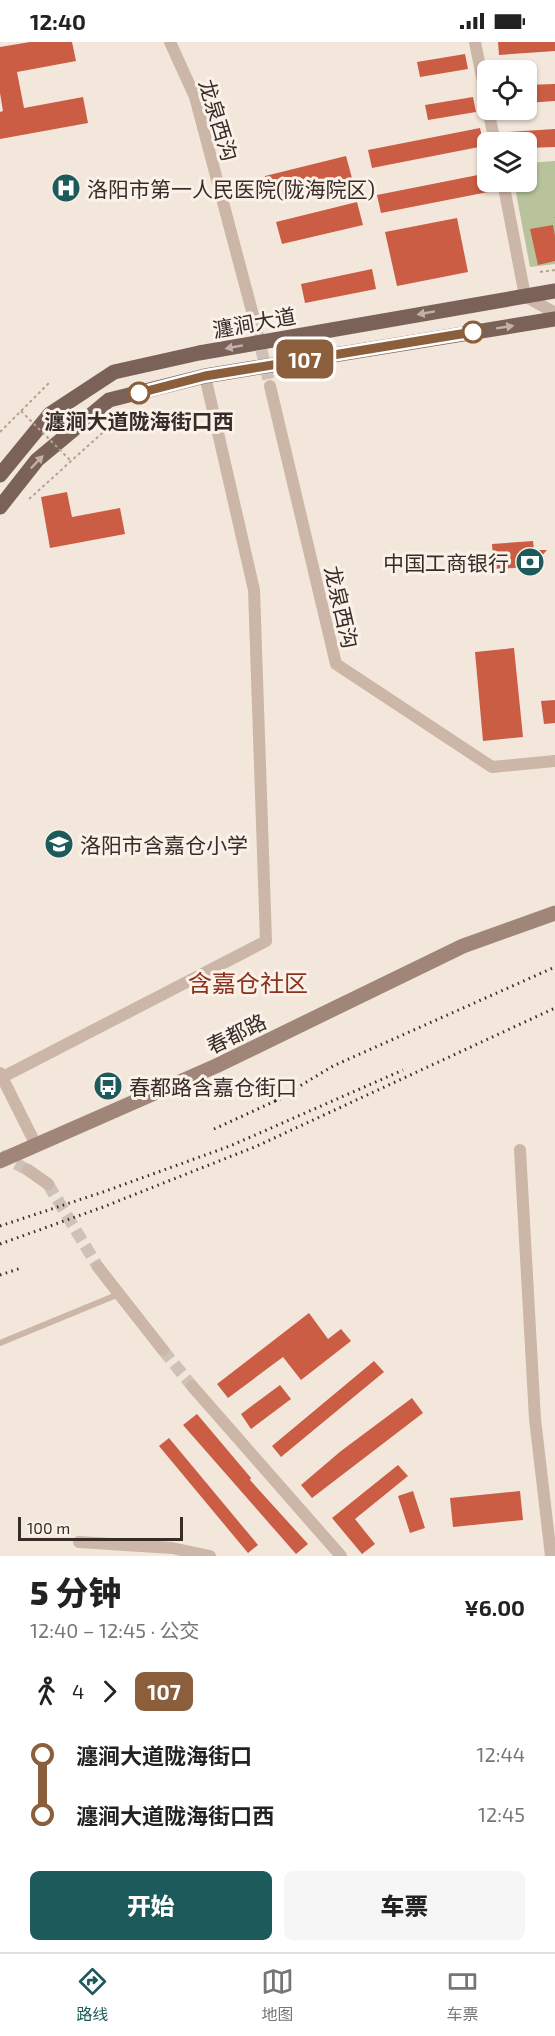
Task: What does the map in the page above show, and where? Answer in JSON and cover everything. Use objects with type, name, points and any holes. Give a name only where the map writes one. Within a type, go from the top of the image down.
[{"type":"main road","name":"瀍涧大道","points":[[0,474],[50,414],[114,372],[199,353],[555,291]]},
{"type":"main road","points":[[0,507],[37,460],[109,400],[205,376],[555,319]]},
{"type":"main road","name":"春都路","points":[[0,1161],[34,1140],[212,1058],[459,937],[555,903]]},
{"type":"main road","name":"春都路","points":[[0,1150],[34,1140],[216,1066],[463,946],[555,913]]},
{"type":"street","name":"龙泉西沟","points":[[170,42],[195,97],[253,315]]},
{"type":"street","points":[[475,42],[479,60]]},
{"type":"street","points":[[504,192],[525,296],[555,313]]},
{"type":"street","points":[[34,1140],[1,1076],[267,941],[254,590],[205,376]]},
{"type":"street","name":"龙泉西沟","points":[[270,386],[336,664],[492,767],[555,761]]},
{"type":"street","points":[[520,1150],[535,1419],[551,1556]]},
{"type":"street","points":[[28,1170],[48,1184]]},
{"type":"street","points":[[98,1267],[163,1350]]},
{"type":"street","points":[[192,1386],[341,1556]]},
{"type":"street","points":[[79,1542],[172,1548],[210,1556]]},
{"type":"lane","points":[[0,1343],[119,1294]]},
{"type":"path","points":[[540,272],[555,270]]},
{"type":"path","points":[[0,432],[51,381]]},
{"type":"path","points":[[21,411],[71,461]]},
{"type":"path","points":[[29,500],[110,426]]},
{"type":"green space","points":[[555,161],[555,264],[530,267],[516,192],[537,192],[537,162]]},
{"type":"building","points":[[30,42],[72,42],[76,61],[17,72],[24,108],[83,97],[88,123],[0,139],[0,112],[3,111],[0,93],[0,47]]},
{"type":"building","points":[[498,42],[555,42],[555,51],[499,55]]},
{"type":"building","points":[[465,54],[468,69],[420,77],[417,62]]},
{"type":"building","points":[[555,84],[555,101],[537,102],[537,85]]},
{"type":"building","points":[[473,97],[476,112],[428,120],[425,105]]},
{"type":"building","points":[[480,128],[481,132],[477,132],[477,147],[372,168],[368,150]]},
{"type":"building","points":[[555,129],[555,147],[537,148],[537,132],[508,132]]},
{"type":"building","points":[[346,156],[352,178],[270,198],[265,176]]},
{"type":"building","points":[[477,175],[477,192],[488,192],[381,213],[377,195]]},
{"type":"building","points":[[357,202],[363,225],[282,244],[276,222]]},
{"type":"building","points":[[457,218],[468,272],[397,286],[385,232]]},
{"type":"building","points":[[553,225],[555,261],[538,265],[530,229]]},
{"type":"building","points":[[372,269],[376,289],[305,303],[301,284]]},
{"type":"building","points":[[67,492],[72,517],[120,508],[125,534],[50,548],[41,497]]},
{"type":"building","points":[[533,541],[534,550],[547,550],[532,567],[494,569],[492,544]]},
{"type":"building","points":[[514,648],[523,737],[483,741],[475,652]]},
{"type":"building","points":[[555,700],[555,723],[544,724],[541,701]]},
{"type":"building","points":[[309,1313],[328,1339],[341,1329],[351,1341],[301,1380],[283,1357],[228,1398],[217,1384]]},
{"type":"building","points":[[374,1361],[384,1372],[281,1457],[272,1446]]},
{"type":"building","points":[[280,1385],[291,1399],[251,1429],[241,1414]]},
{"type":"building","points":[[412,1398],[423,1413],[312,1498],[301,1485],[341,1451]]},
{"type":"building","points":[[197,1414],[251,1478],[250,1480],[308,1544],[296,1554],[183,1425]]},
{"type":"building","points":[[169,1438],[258,1545],[248,1553],[159,1446]]},
{"type":"building","points":[[398,1465],[408,1476],[355,1519],[375,1544],[362,1554],[332,1518]]},
{"type":"building","points":[[413,1491],[425,1528],[410,1533],[398,1496]]},
{"type":"building","points":[[520,1491],[523,1520],[453,1527],[450,1498]]},
{"type":"tunnel","points":[[253,315],[270,386]]},
{"type":"tunnel","points":[[0,1155],[28,1170]]},
{"type":"tunnel","points":[[48,1184],[98,1267]]},
{"type":"tunnel","points":[[163,1350],[192,1386]]},
{"type":"railway","points":[[275,1101],[333,1066],[555,967]]},
{"type":"railway","points":[[0,1244],[103,1207],[257,1146],[555,1008]]},
{"type":"railway","points":[[0,1226],[230,1146],[403,1070]]},
{"type":"railway","points":[[214,1129],[282,1098]]},
{"type":"railway","points":[[0,1275],[21,1268]]},
{"type":"bus line","name":"107","points":[[139,393],[205,376],[473,332]]},
{"type":"place","name":"洛阳市第一人民医院(陇海院区)","points":[[66,188]]},
{"type":"place","name":"瀍涧大道陇海街口西","points":[[139,393]]},
{"type":"place","name":"中国工商银行","points":[[530,562]]},
{"type":"place","name":"洛阳市含嘉仓小学","points":[[59,844]]},
{"type":"place","name":"春都路含嘉仓街口","points":[[108,1086]]},
{"type":"district","name":"含嘉仓社区","points":[[248,982]]}]
